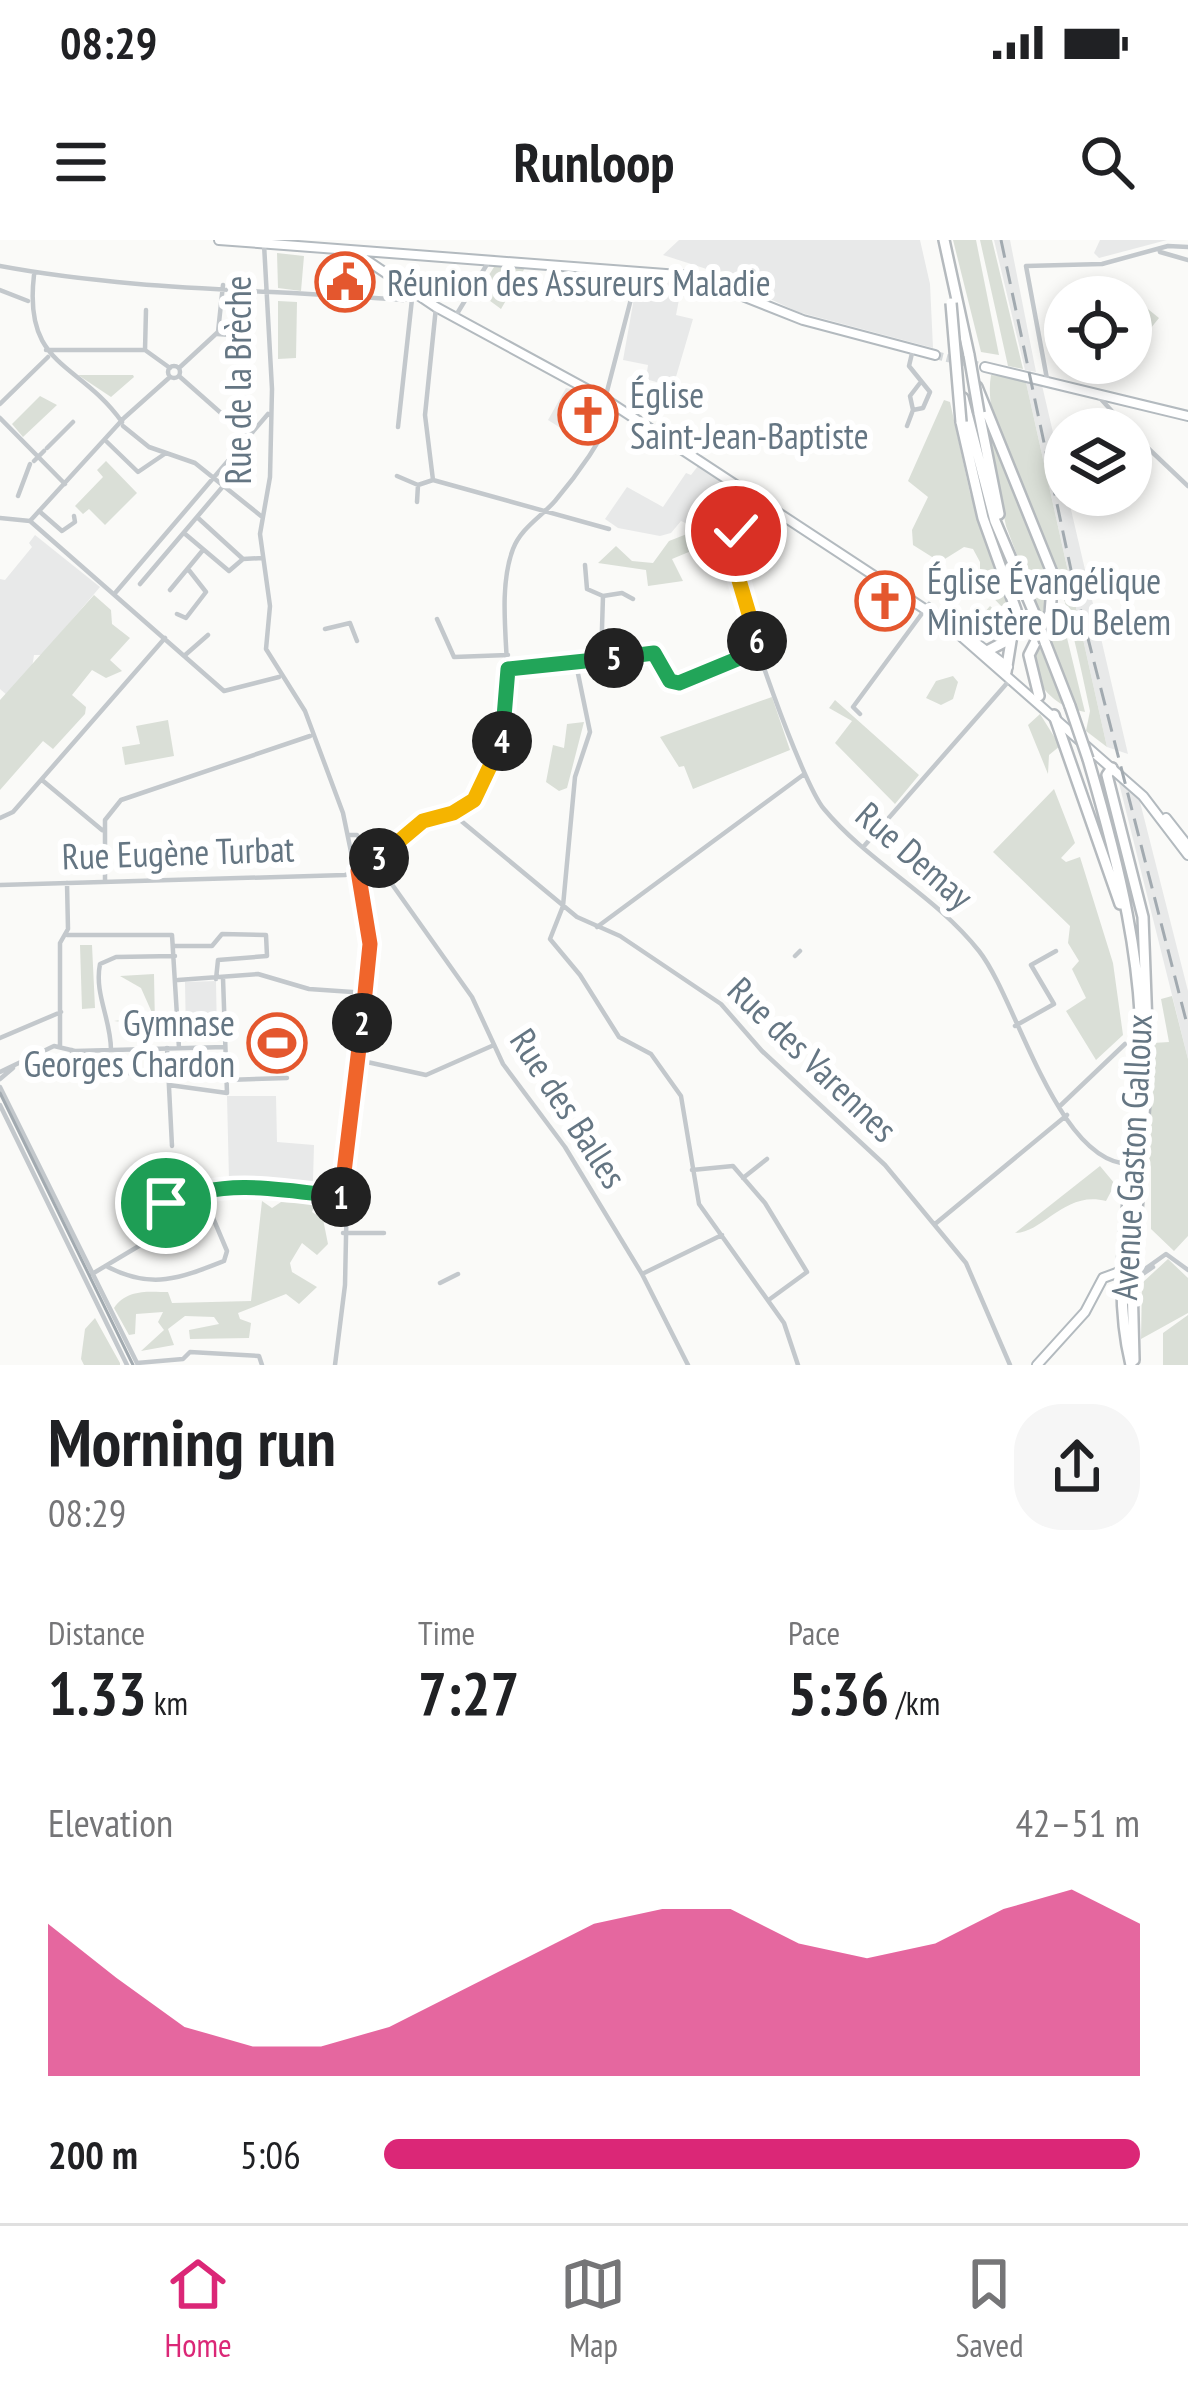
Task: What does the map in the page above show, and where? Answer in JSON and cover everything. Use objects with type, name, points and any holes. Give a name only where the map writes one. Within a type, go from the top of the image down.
[{"type":"main road","points":[[219,240],[703,279],[784,314],[934,355]]},
{"type":"main road","name":"Avenue Gaston Galloux","points":[[943,240],[963,421],[1036,620],[1036,647],[1070,706],[1088,759],[1132,932],[1142,1051],[1127,1275],[1133,1365]]},
{"type":"main road","name":"Avenue Gaston Galloux","points":[[943,240],[1004,537]]},
{"type":"main road","points":[[353,251],[415,297],[605,399],[927,607],[1039,696],[1143,796],[1188,850]]},
{"type":"main road","points":[[969,355],[977,387],[1053,575],[1050,613],[1036,647],[1039,696]]},
{"type":"main road","points":[[986,367],[1044,378]]},
{"type":"main road","points":[[1067,384],[1188,416]]},
{"type":"main road","points":[[963,421],[983,518],[1016,610],[1008,670]]},
{"type":"main road","points":[[946,623],[989,650],[1113,767]]},
{"type":"main road","points":[[1016,633],[1036,647]]},
{"type":"main road","points":[[989,650],[1016,633]]},
{"type":"main road","points":[[1008,670],[1036,647]]},
{"type":"main road","points":[[1057,717],[1132,932],[1144,984],[1147,1063]]},
{"type":"main road","points":[[1113,767],[1107,775],[1145,928],[1147,1063]]},
{"type":"main road","name":"Avenue Gaston Galloux","points":[[1135,1164],[1147,1063]]},
{"type":"main road","points":[[1037,1365],[1096,1295],[1127,1275]]},
{"type":"street","name":"Rue de la Brèche","points":[[264,244],[270,477],[261,516],[270,605],[266,649],[279,677]]},
{"type":"street","points":[[1044,362],[1027,266],[1102,264],[1188,247]]},
{"type":"street","points":[[1155,251],[1188,260]]},
{"type":"street","points":[[454,317],[489,261]]},
{"type":"street","points":[[0,266],[93,284],[223,285],[415,297],[398,427]]},
{"type":"street","points":[[34,272],[31,302],[47,353],[106,398],[139,441],[214,477],[261,516]]},
{"type":"street","points":[[605,399],[638,272]]},
{"type":"street","points":[[29,521],[122,423],[217,334],[223,285]]},
{"type":"street","points":[[0,290],[31,302]]},
{"type":"street","points":[[433,480],[424,415],[436,307]]},
{"type":"street","points":[[145,350],[146,310]]},
{"type":"street","points":[[217,334],[245,337]]},
{"type":"street","points":[[913,349],[908,364],[920,383],[929,387],[929,398],[922,408],[913,410]]},
{"type":"street","points":[[0,404],[47,353],[145,350],[179,372],[248,437]]},
{"type":"street","points":[[170,368],[170,377]]},
{"type":"street","points":[[907,426],[913,410],[910,396],[920,383]]},
{"type":"street","points":[[1100,392],[1113,408]]},
{"type":"street","points":[[358,871],[423,821],[453,813],[474,800],[490,775],[509,711],[511,555],[601,439],[616,410]]},
{"type":"street","points":[[116,592],[269,412]]},
{"type":"street","points":[[0,418],[65,484]]},
{"type":"street","points":[[18,496],[38,456],[73,422]]},
{"type":"street","points":[[107,442],[136,472],[166,452]]},
{"type":"street","points":[[1152,451],[1188,485]]},
{"type":"street","points":[[397,476],[418,485],[433,480],[609,529]]},
{"type":"street","points":[[140,584],[225,484]]},
{"type":"street","points":[[417,502],[418,485]]},
{"type":"street","name":"Rue Demay","points":[[747,490],[738,514],[736,570],[803,776],[824,809],[976,946],[993,970],[1016,1026],[1060,1106],[1099,1156],[1135,1164]]},
{"type":"street","points":[[246,500],[263,504]]},
{"type":"street","points":[[736,531],[769,506]]},
{"type":"street","points":[[39,511],[62,531],[75,522],[74,516]]},
{"type":"street","points":[[738,514],[744,522]]},
{"type":"street","points":[[0,518],[29,521],[230,692],[279,677],[305,711],[349,835],[370,944],[344,1198],[345,1286],[334,1365]]},
{"type":"street","points":[[197,518],[243,559]]},
{"type":"street","points":[[184,533],[231,571],[243,559],[263,558]]},
{"type":"street","points":[[215,559],[228,544]]},
{"type":"street","points":[[170,590],[203,550]]},
{"type":"street","points":[[585,565],[587,589],[602,596],[622,593],[633,599]]},
{"type":"street","points":[[177,614],[186,618],[206,592],[188,569]]},
{"type":"street","points":[[602,596],[602,660]]},
{"type":"street","points":[[860,714],[853,707],[927,607]]},
{"type":"street","points":[[437,619],[454,657],[508,655]]},
{"type":"street","points":[[325,629],[350,623],[357,641]]},
{"type":"street","points":[[184,656],[208,635]]},
{"type":"street","points":[[0,818],[14,812],[165,638]]},
{"type":"street","points":[[508,669],[654,653],[670,681],[679,683],[759,650]]},
{"type":"street","points":[[576,664],[590,732],[575,777],[563,906],[550,939],[580,975],[619,1037],[651,1054],[681,1096],[699,1204],[770,1300],[784,1323],[798,1365]]},
{"type":"street","points":[[864,846],[1008,670]]},
{"type":"street","points":[[105,882],[104,832],[110,808],[121,800],[313,735]]},
{"type":"street","points":[[597,927],[803,776]]},
{"type":"street","points":[[42,780],[104,832]]},
{"type":"street","name":"Rue des Varennes","points":[[453,813],[563,906],[620,936],[721,1004],[762,1051],[885,1165],[970,1268],[1010,1365]]},
{"type":"street","name":"Rue des Balles","points":[[349,835],[357,835],[472,997],[494,1045],[642,1274],[688,1365]]},
{"type":"street","name":"Rue Eugène Turbat","points":[[0,885],[358,871]]},
{"type":"street","points":[[60,1046],[60,943],[67,935],[67,883]]},
{"type":"street","points":[[169,1085],[227,1093],[218,961],[267,956],[266,935],[222,934],[212,946],[175,946]]},
{"type":"street","points":[[67,935],[175,938],[178,1048]]},
{"type":"street","points":[[1016,1026],[1054,1004],[1031,964],[1056,951]]},
{"type":"street","points":[[111,1050],[109,1022],[98,996],[100,964],[116,958],[175,956]]},
{"type":"street","points":[[177,980],[258,974],[309,989],[367,993]]},
{"type":"street","points":[[0,1038],[61,1012]]},
{"type":"street","points":[[1060,1106],[1125,1044]]},
{"type":"street","points":[[356,1060],[426,1075],[474,1049],[494,1045]]},
{"type":"street","points":[[225,1047],[71,1050],[60,1046],[17,1064],[0,1079],[137,1364],[182,1359],[190,1352],[235,1351],[259,1356],[262,1365]]},
{"type":"street","points":[[167,1048],[172,1146]]},
{"type":"street","points":[[71,1050],[72,1076],[168,1071]]},
{"type":"street","points":[[226,1080],[287,1078]]},
{"type":"street","points":[[0,1106],[127,1365]]},
{"type":"street","points":[[935,1224],[1067,1114]]},
{"type":"street","points":[[743,1178],[767,1159]]},
{"type":"street","points":[[692,1169],[733,1166],[807,1272],[770,1300]]},
{"type":"street","points":[[92,1274],[108,1267],[121,1252],[159,1234],[151,1209],[202,1190],[250,1184],[344,1198]]},
{"type":"street","points":[[108,1267],[148,1282],[182,1280],[224,1261],[227,1251],[202,1190]]},
{"type":"street","points":[[344,1233],[384,1233]]},
{"type":"street","points":[[642,1274],[723,1234]]},
{"type":"street","points":[[1127,1275],[1144,1278],[1168,1255],[1188,1270]]},
{"type":"street","points":[[440,1283],[458,1274]]},
{"type":"shaded area","points":[[679,240],[920,240],[930,284],[933,348],[798,312],[744,287],[744,281],[663,255]]},
{"type":"shaded area","points":[[953,240],[976,240],[999,355],[981,352]]},
{"type":"shaded area","points":[[980,240],[992,240],[1023,369],[1008,366]]},
{"type":"shaded area","points":[[994,240],[1010,240],[1036,372],[1025,370]]},
{"type":"shaded area","points":[[1100,240],[1167,240],[1099,258],[1094,253]]},
{"type":"shaded area","points":[[277,253],[304,256],[301,291],[278,288]]},
{"type":"shaded area","points":[[496,264],[526,266],[501,309],[478,292]]},
{"type":"shaded area","points":[[683,279],[676,315],[693,319],[673,387],[646,379],[648,365],[623,360],[634,298],[645,280]]},
{"type":"shaded area","points":[[278,301],[297,302],[296,358],[278,359]]},
{"type":"shaded area","points":[[78,375],[133,375],[134,377],[111,397]]},
{"type":"shaded area","points":[[991,375],[1025,378],[1044,464],[1044,516],[1056,516],[1107,747],[1086,731],[1090,711],[1055,567],[1002,446],[990,398]]},
{"type":"shaded area","points":[[1025,378],[1041,381],[1047,408],[1044,464]]},
{"type":"shaded area","points":[[566,388],[582,391],[573,418],[559,427],[548,420]]},
{"type":"shaded area","points":[[40,396],[57,405],[23,437],[12,424]]},
{"type":"shaded area","points":[[944,400],[950,402],[970,493],[1007,595],[1009,606],[1003,608],[980,584],[980,562],[973,549],[964,547],[940,562],[913,545],[912,530],[928,497],[908,481]]},
{"type":"shaded area","points":[[985,422],[1047,570],[1050,584],[1041,619],[1006,526]]},
{"type":"shaded area","points":[[106,461],[137,493],[105,525],[89,509],[83,514],[75,506],[103,477],[97,470]]},
{"type":"shaded area","points":[[698,466],[720,481],[706,509],[715,515],[707,526],[727,542],[681,521],[671,533],[660,536],[618,528],[605,519],[627,487],[663,507],[686,473],[691,475]]},
{"type":"shaded area","points":[[1056,516],[1072,516],[1128,754],[1107,747]]},
{"type":"shaded area","points":[[692,532],[696,549],[672,559],[683,581],[648,586],[646,570],[598,563],[616,546],[632,561],[653,563],[669,541]]},
{"type":"shaded area","points":[[35,535],[100,587],[42,655],[34,655],[32,668],[8,696],[0,689],[0,579],[5,580],[32,547],[29,543]]},
{"type":"shaded area","points":[[94,595],[111,610],[112,624],[130,638],[110,660],[122,671],[106,678],[92,670],[72,695],[86,707],[85,714],[53,749],[43,741],[0,790],[0,700]]},
{"type":"shaded area","points":[[990,606],[1013,627],[1005,641],[983,639],[996,640],[1003,630],[991,621],[984,633],[970,629]]},
{"type":"shaded area","points":[[1056,608],[1085,712],[1076,710],[1046,631]]},
{"type":"shaded area","points":[[1039,645],[1063,705],[1039,680],[1035,664]]},
{"type":"shaded area","points":[[953,676],[958,682],[953,699],[941,705],[926,698],[936,681]]},
{"type":"shaded area","points":[[772,697],[790,750],[693,789],[684,766],[679,767],[660,737]]},
{"type":"shaded area","points":[[835,700],[919,775],[895,804],[835,743],[852,721],[829,708]]},
{"type":"shaded area","points":[[1040,714],[1060,746],[1049,755],[1048,774],[1028,725]]},
{"type":"shaded area","points":[[168,720],[174,756],[125,765],[122,747],[140,744],[136,726]]},
{"type":"shaded area","points":[[584,722],[567,788],[559,791],[546,782],[553,745],[564,748],[567,724]]},
{"type":"shaded area","points":[[1118,779],[1139,798],[1188,991],[1188,1059]]},
{"type":"shaded area","points":[[1054,789],[1075,843],[1061,858],[1066,862],[1080,857],[1113,963],[1123,1035],[1096,1060],[1066,1011],[1086,998],[1072,969],[1079,961],[1068,943],[1070,926],[993,852]]},
{"type":"shaded area","points":[[80,945],[92,945],[95,1008],[82,1009]]},
{"type":"shaded area","points":[[154,974],[155,1026],[114,1021],[153,1015],[141,988],[120,976]]},
{"type":"shaded area","points":[[216,981],[217,1037],[186,1038],[185,982]]},
{"type":"shaded area","points":[[1172,996],[1188,1059],[1188,1236],[1174,1251],[1151,1229],[1151,1167],[1144,1150],[1153,1043],[1169,1042],[1161,999]]},
{"type":"shaded area","points":[[227,1096],[276,1096],[277,1142],[314,1145],[313,1181],[229,1180]]},
{"type":"shaded area","points":[[1100,1166],[1115,1184],[1106,1201],[1078,1201],[1015,1233]]},
{"type":"shaded area","points":[[262,1201],[272,1208],[281,1202],[315,1204],[312,1212],[323,1219],[328,1244],[317,1255],[302,1243],[290,1263],[292,1272],[317,1287],[299,1304],[286,1294],[238,1313],[251,1323],[249,1338],[190,1339],[189,1330],[219,1324],[214,1317],[185,1316],[168,1329],[174,1345],[141,1351],[164,1330],[158,1322],[163,1312],[136,1314],[135,1334],[129,1335],[114,1308],[126,1297],[168,1292],[172,1303],[251,1301]]},
{"type":"shaded area","points":[[1168,1259],[1188,1278],[1188,1313],[1141,1339],[1142,1283]]},
{"type":"shaded area","points":[[1188,1315],[1188,1365],[1163,1365],[1163,1333]]},
{"type":"shaded area","points":[[95,1318],[120,1365],[84,1365],[85,1329]]},
{"type":"tunnel","points":[[935,355],[985,367]]},
{"type":"tram line","points":[[0,1093],[133,1365]]},
{"type":"railway","points":[[1001,240],[1074,584],[1188,1028]]},
{"type":"place","name":"Réunion des Assureurs Maladie","points":[[345,282]]},
{"type":"place","name":"Église Saint-Jean-Baptiste","points":[[588,415]]},
{"type":"place","name":"Église Évangélique Ministère Du Belem","points":[[885,601]]},
{"type":"place","name":"Gymnase Georges Chardon","points":[[277,1043]]},
{"type":"route","points":[[166,1203],[194,1191],[250,1184],[344,1198],[350,1096],[366,1007],[370,944],[358,871],[413,827],[474,800],[490,775],[502,741],[509,711],[508,669],[654,653],[670,681],[679,683],[759,650],[736,570],[736,531]]}]
